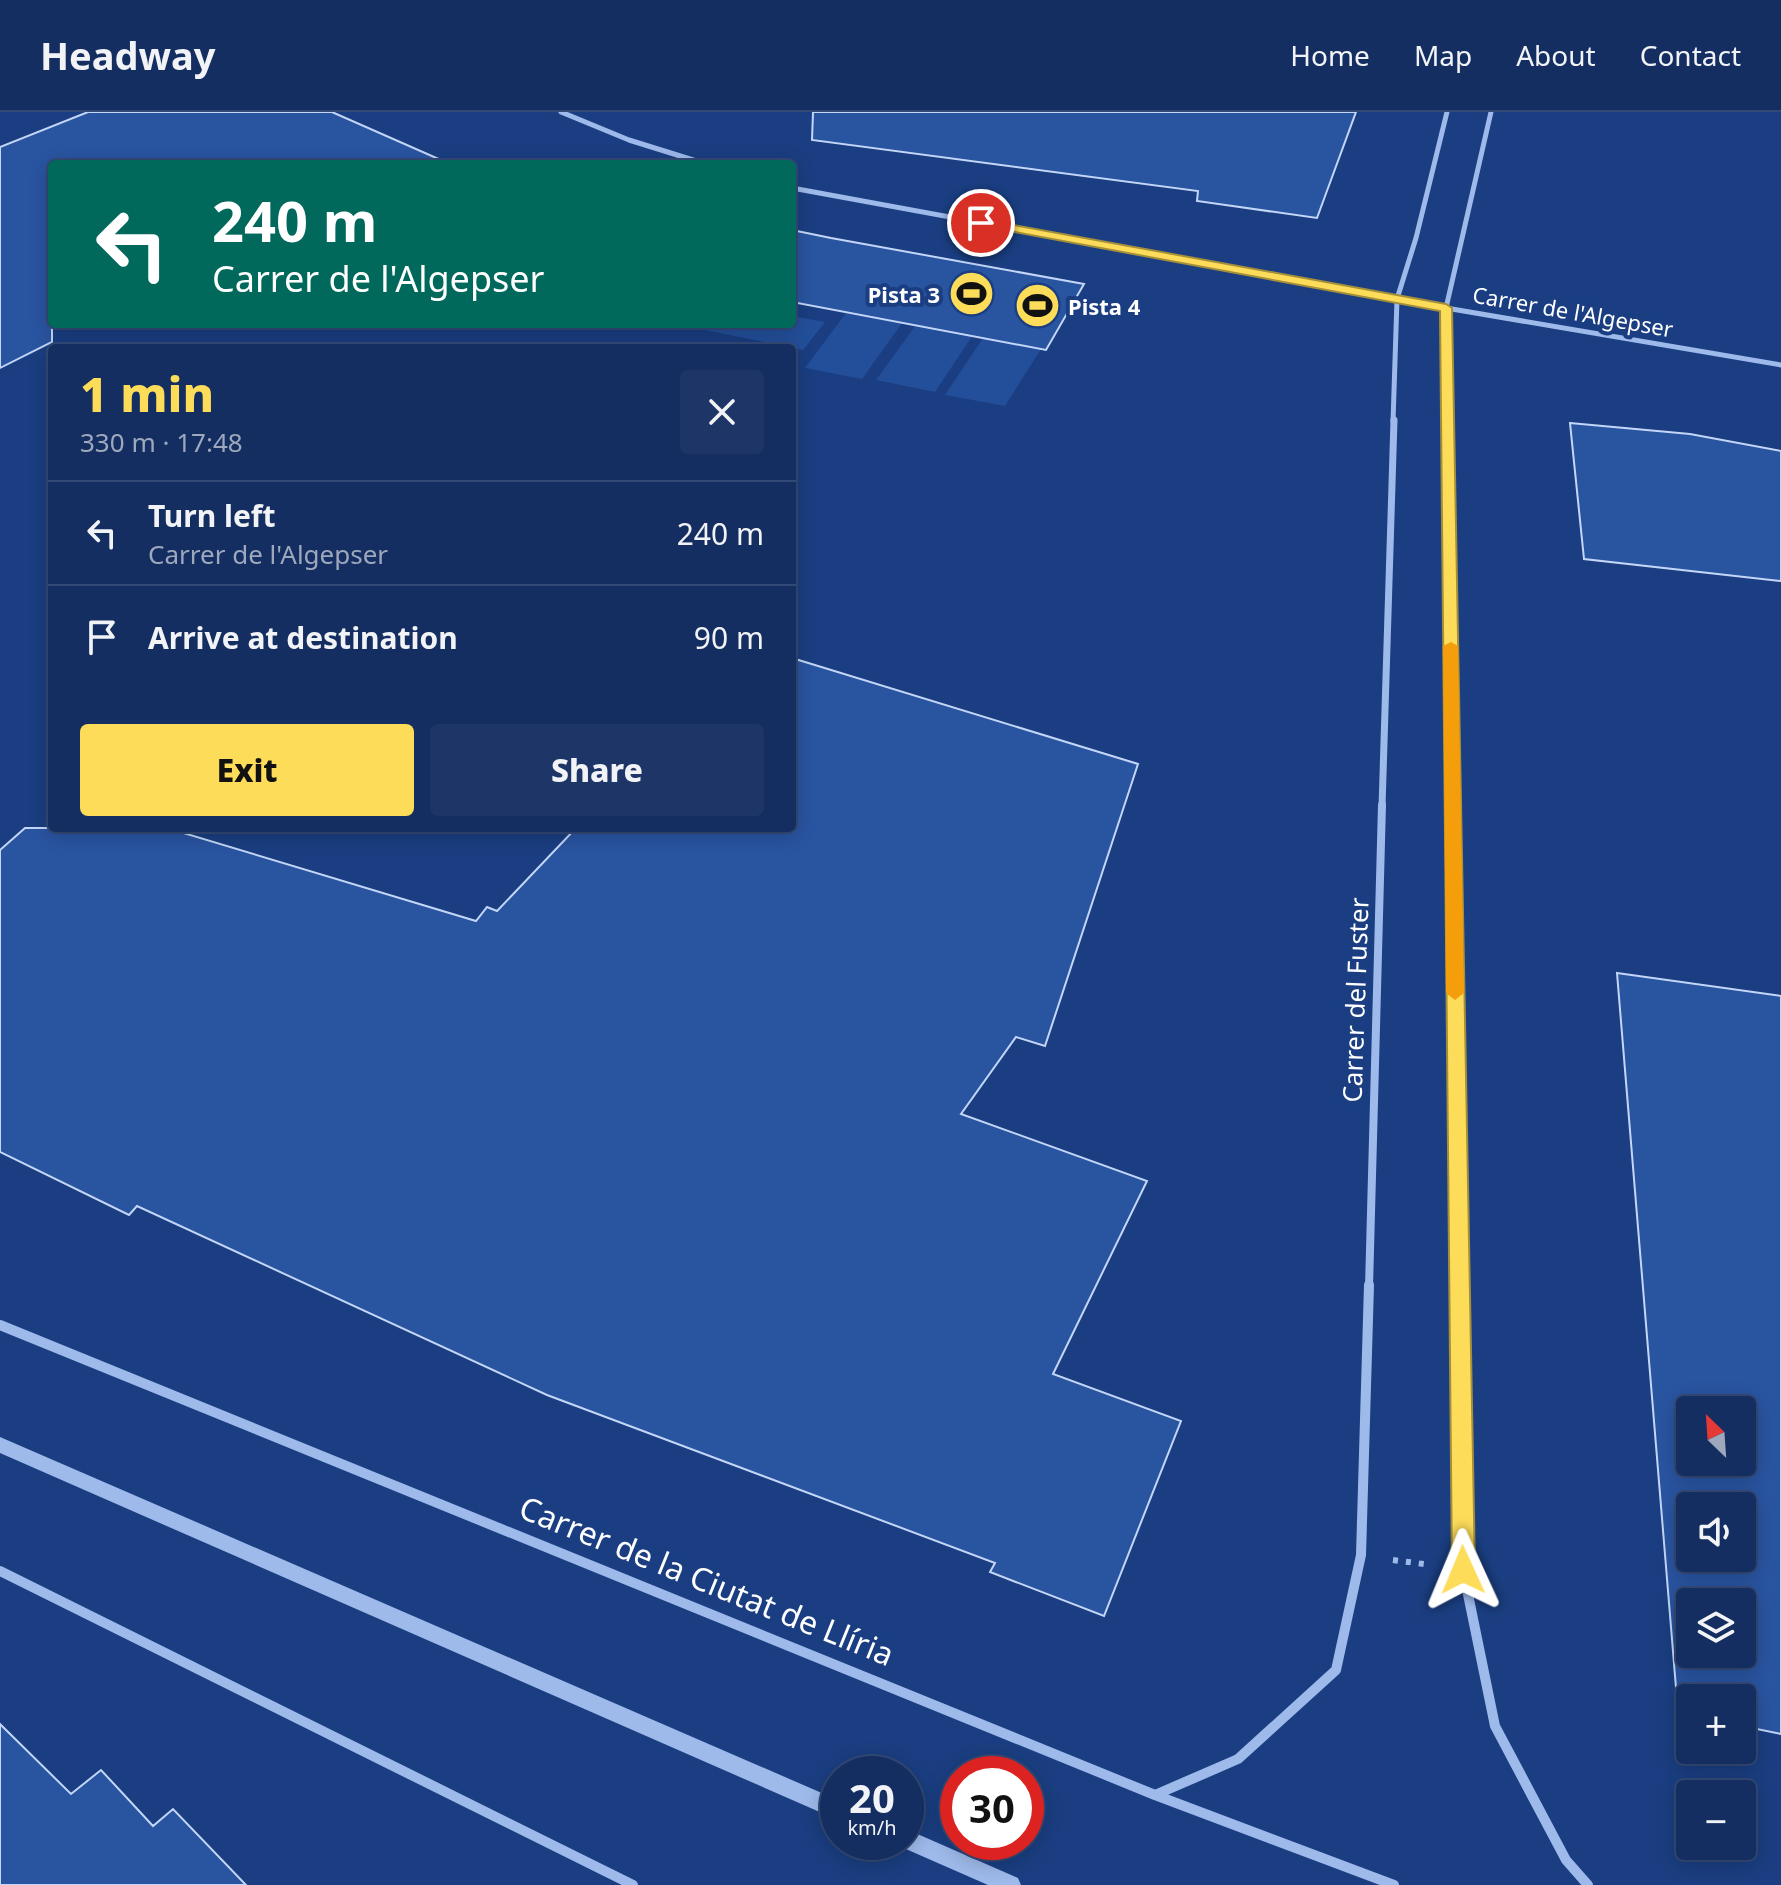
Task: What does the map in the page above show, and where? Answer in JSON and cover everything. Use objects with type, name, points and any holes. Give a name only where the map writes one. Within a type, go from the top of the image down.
[{"type":"street","points":[[561,112],[629,140],[693,160]]},
{"type":"street","name":"Carrer del Fuster","points":[[1155,1795],[1238,1759],[1336,1670],[1361,1555],[1397,299],[1416,238],[1447,112]]},
{"type":"street","points":[[1491,112],[1446,308],[1463,1570],[1495,1726],[1566,1860],[1588,1885]]},
{"type":"street","name":"Carrer de l'Algepser","points":[[796,189],[1446,308],[1781,365]]},
{"type":"street","name":"Carrer de la Ciutat de Llíria","points":[[0,1325],[1155,1795],[1394,1885]]},
{"type":"street","points":[[0,1445],[820,1802]]},
{"type":"street","points":[[0,1571],[633,1885]]},
{"type":"street","points":[[924,1847],[1011,1885]]},
{"type":"path","points":[[1361,1555],[1463,1570]]},
{"type":"shaded area","points":[[846,313],[902,323],[862,379],[805,368]]},
{"type":"shaded area","points":[[796,317],[825,322],[803,350],[796,349],[796,344],[774,344],[696,328],[796,328]]},
{"type":"shaded area","points":[[916,325],[973,335],[935,392],[876,380]]},
{"type":"shaded area","points":[[983,338],[1041,349],[1005,406],[945,395]]},
{"type":"building","points":[[88,112],[332,112],[441,160],[48,160],[48,328],[52,328],[52,342],[0,368],[0,147]]},
{"type":"building","points":[[813,112],[1356,112],[1317,218],[1197,201],[1198,191],[812,140]]},
{"type":"building","points":[[796,231],[1084,284],[1046,350],[796,303]]},
{"type":"building","points":[[1570,423],[1690,434],[1781,451],[1781,581],[1584,559]]},
{"type":"building","points":[[796,659],[1138,764],[1045,1046],[1016,1037],[961,1114],[1147,1181],[1053,1374],[1181,1421],[1104,1616],[990,1572],[995,1563],[547,1395],[137,1206],[129,1215],[0,1152],[0,850],[25,828],[48,828],[48,832],[180,832],[476,921],[487,907],[497,911],[572,832],[796,832]]},
{"type":"building","points":[[1617,973],[1781,996],[1781,1734],[1756,1729],[1756,1684],[1676,1684],[1676,1688]]},
{"type":"building","points":[[0,1724],[71,1794],[101,1770],[153,1826],[173,1809],[246,1885],[0,1885]]},
{"type":"slow traffic","points":[[1451,646],[1455,993]]},
{"type":"place","name":"Pista 3","points":[[971,294]]},
{"type":"place","name":"Pista 4","points":[[1037,306]]},
{"type":"route","points":[[981,223],[1446,308],[1463,1570]]}]
